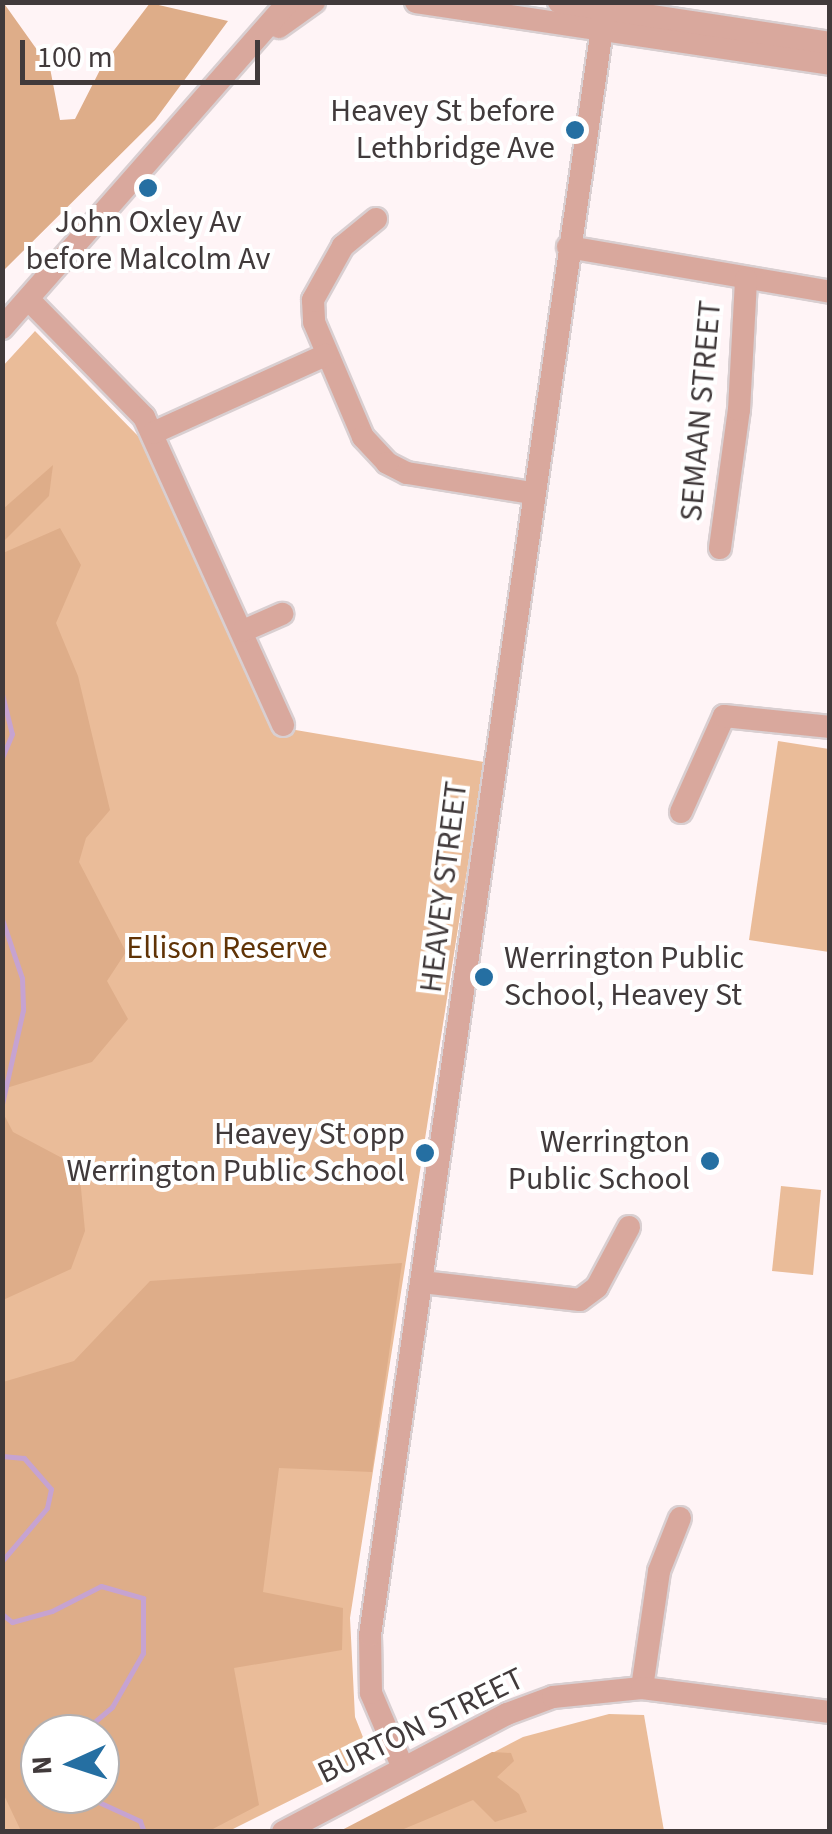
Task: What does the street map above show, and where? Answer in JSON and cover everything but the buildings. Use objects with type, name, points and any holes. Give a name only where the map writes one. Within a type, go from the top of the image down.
[{"type":"street","points":[[2,328],[288,2]]},
{"type":"street","points":[[238,62],[314,2]]},
{"type":"street","points":[[416,2],[603,20],[714,25],[830,42]]},
{"type":"street","points":[[558,2],[603,20]]},
{"type":"street","name":"HEAVEY STREET","points":[[403,1768],[374,1704],[368,1657],[532,493],[603,20]]},
{"type":"street","points":[[714,25],[830,64]]},
{"type":"street","points":[[376,219],[343,246],[315,290],[314,322],[363,437],[386,463],[419,476],[532,493]]},
{"type":"street","points":[[568,248],[830,292]]},
{"type":"street","name":"SEMAAN STREET","points":[[720,548],[739,410],[746,280]]},
{"type":"street","points":[[29,300],[128,394],[153,433],[283,725]]},
{"type":"street","points":[[153,433],[326,355]]},
{"type":"street","points":[[242,630],[282,614]]},
{"type":"street","points":[[681,812],[724,716],[830,726]]},
{"type":"street","points":[[422,1282],[580,1300],[597,1287],[629,1227]]},
{"type":"street","points":[[642,1688],[659,1571],[680,1518]]},
{"type":"street","name":"BURTON STREET","points":[[283,1832],[530,1704],[580,1692],[642,1688],[830,1712]]},
{"type":"green space","name":"Ellison Reserve","points":[[35,331],[140,438],[272,726],[484,762],[350,1618],[355,1717],[372,1760],[229,1831],[3,1831],[2,367]]},
{"type":"green space","points":[[778,741],[829,749],[829,952],[749,940]]},
{"type":"green space","points":[[781,1186],[821,1190],[813,1275],[772,1271]]},
{"type":"green space","points":[[609,1714],[644,1715],[664,1831],[341,1832],[523,1737]]},
{"type":"shaded area","points":[[3,2],[50,68],[60,120],[75,119],[102,66],[150,3],[228,21],[155,120],[3,271]]},
{"type":"shaded area","points":[[53,465],[49,496],[3,542],[3,509]]},
{"type":"shaded area","points":[[60,528],[81,565],[56,623],[78,676],[110,810],[86,838],[79,862],[126,952],[107,981],[128,1019],[92,1062],[3,1089],[3,553]]},
{"type":"shaded area","points":[[2,1111],[13,1132],[79,1167],[85,1231],[71,1269],[3,1300]]},
{"type":"shaded area","points":[[402,1263],[372,1472],[279,1468],[263,1592],[343,1608],[342,1650],[234,1668],[259,1805],[209,1831],[21,1831],[2,1791],[3,1382],[74,1361],[150,1281]]},
{"type":"shaded area","points":[[492,1752],[511,1753],[514,1761],[497,1777],[519,1794],[527,1812],[495,1822],[473,1800],[399,1831],[340,1831]]},
{"type":"waterway","points":[[2,694],[12,734],[2,757]]},
{"type":"waterway","points":[[2,919],[22,978],[23,1010],[2,1104]]},
{"type":"waterway","points":[[2,1241],[2,1258]]},
{"type":"waterway","points":[[2,1456],[24,1458],[51,1489],[47,1508],[2,1561]]},
{"type":"waterway","points":[[2,1614],[12,1622],[52,1611],[101,1586],[143,1598],[143,1653],[112,1707],[104,1714]]},
{"type":"waterway","points":[[120,1812],[140,1821],[144,1832]]},
{"type":"place","name":"Heavey St before Lethbridge Ave","points":[[575,130]]},
{"type":"place","name":"John Oxley Av before Malcolm Av","points":[[148,188]]},
{"type":"place","name":"Werrington Public School, Heavey St","points":[[484,977]]},
{"type":"place","name":"Heavey St opp Werrington Public School","points":[[425,1153]]},
{"type":"place","name":"Werrington Public School","points":[[710,1161]]}]
